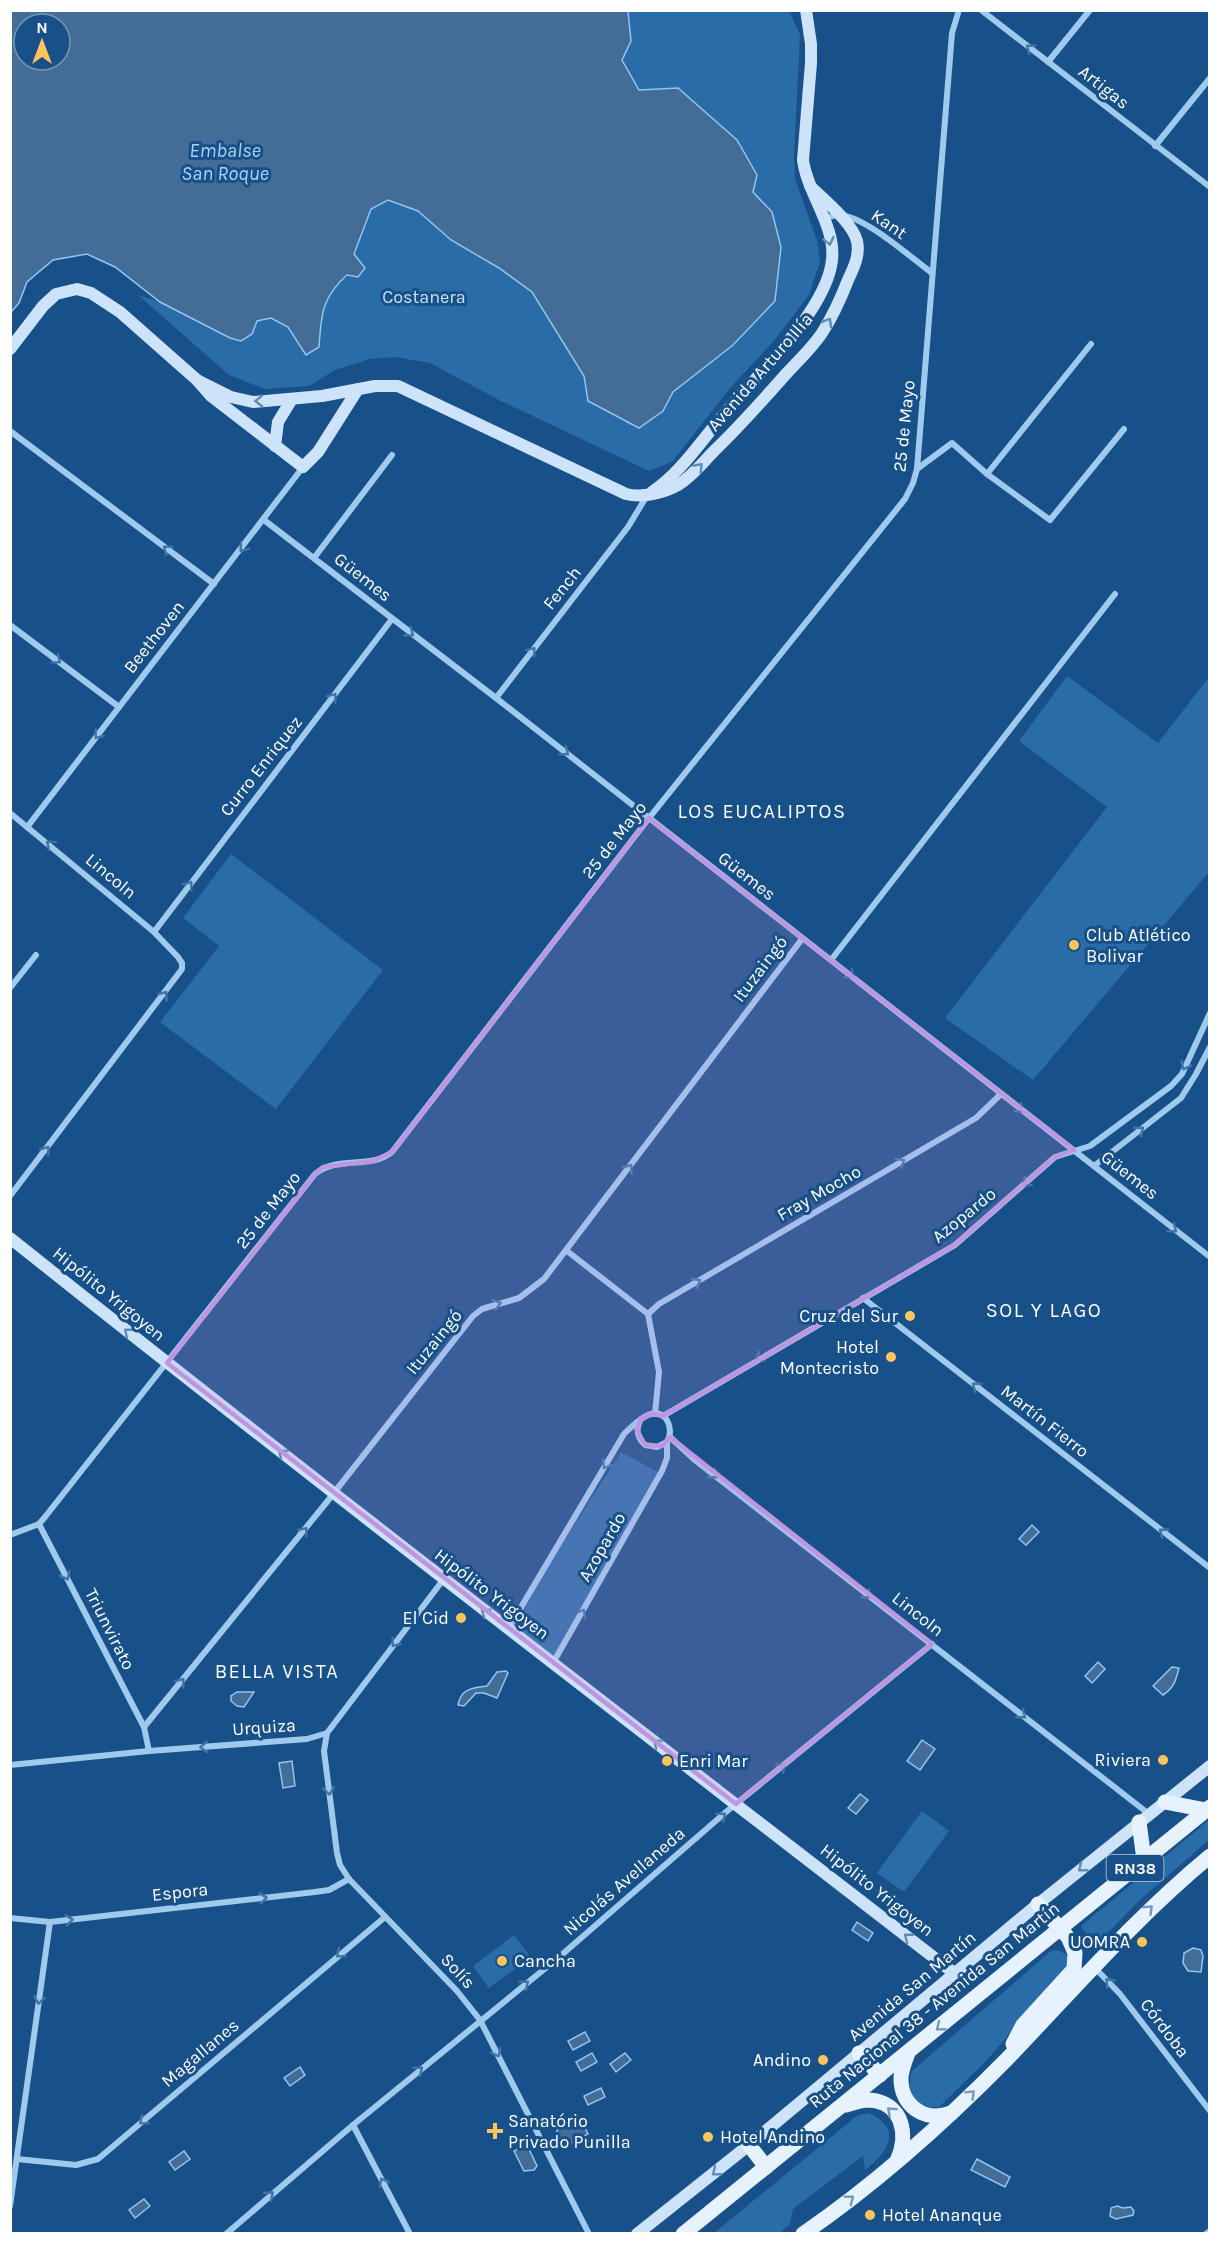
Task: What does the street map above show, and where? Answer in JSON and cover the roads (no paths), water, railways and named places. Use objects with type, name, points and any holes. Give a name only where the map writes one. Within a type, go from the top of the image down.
[{"type":"main road","points":[[799,10],[809,28]]},
{"type":"main road","name":"Avenida Arturo Ilía","points":[[648,494],[670,476],[701,444],[785,344],[811,309],[828,274],[832,257],[824,219],[804,172],[803,160],[811,63],[806,10]]},
{"type":"main road","name":"Avenida Arturo Ilía","points":[[197,380],[231,397],[253,402],[322,396],[382,385],[406,389],[626,494],[640,496],[670,489],[691,475],[760,405],[820,335],[837,307],[858,254],[857,242],[853,232],[840,216],[810,186]]},
{"type":"main road","name":"Avenida Arturo Ilía","points":[[10,349],[50,298],[62,291],[77,289],[92,293],[105,301],[197,380],[210,396],[303,467]]},
{"type":"main road","points":[[303,467],[318,452],[358,389]]},
{"type":"main road","points":[[275,446],[278,422],[292,399]]},
{"type":"main road","name":"Hipólito Yrigoyen","points":[[10,1238],[443,1580],[954,1973]]},
{"type":"main road","name":"Avenida San Martín","points":[[638,2234],[749,2145],[1038,1904],[1209,1767]]},
{"type":"main road","points":[[1165,1802],[1208,1809]]},
{"type":"main road","name":"Ruta Nacional 38 - Avenida San Martín","points":[[683,2234],[880,2075],[1064,1933],[1144,1860],[1208,1809]]},
{"type":"main road","points":[[1144,1818],[1144,1860]]},
{"type":"main road","name":"RN38","points":[[803,2234],[897,2161],[953,2112],[1005,2061],[1144,1914],[1209,1856]]},
{"type":"main road","points":[[1038,1904],[1094,1966]]},
{"type":"main road","points":[[1005,2061],[1023,2025],[1074,1969],[1075,1953],[1064,1933]]},
{"type":"main road","points":[[860,2053],[880,2075]]},
{"type":"main road","points":[[908,2053],[902,2077],[902,2085],[908,2102],[923,2114],[931,2117],[953,2112]]},
{"type":"main road","points":[[840,2107],[870,2100],[895,2113],[900,2120],[904,2138],[897,2161]]},
{"type":"main road","points":[[749,2145],[766,2167]]},
{"type":"main road","points":[[697,2234],[729,2196]]},
{"type":"street","name":"25 de Mayo","points":[[39,1524],[315,1174],[323,1167],[341,1163],[373,1161],[385,1158],[392,1152],[649,818],[905,499],[914,483],[917,469],[952,33],[959,10]]},
{"type":"street","name":"Artigas","points":[[981,10],[1209,187]]},
{"type":"street","points":[[1048,62],[1090,10]]},
{"type":"street","points":[[1155,146],[1209,78]]},
{"type":"street","name":"Kant","points":[[840,216],[853,219],[874,230],[932,273]]},
{"type":"street","points":[[824,219],[840,216]]},
{"type":"street","points":[[987,474],[1091,344]]},
{"type":"street","points":[[917,469],[952,443],[987,474],[1050,520],[1124,429]]},
{"type":"street","points":[[10,431],[214,584]]},
{"type":"street","points":[[314,558],[392,455]]},
{"type":"street","name":"Beethoven","points":[[28,826],[303,467]]},
{"type":"street","name":"Fench","points":[[496,698],[628,526],[648,494]]},
{"type":"street","name":"Güemes","points":[[264,520],[496,698],[1209,1257]]},
{"type":"street","points":[[831,960],[1115,594]]},
{"type":"street","name":"Curro Enriquez","points":[[154,932],[392,619]]},
{"type":"street","points":[[10,625],[119,707]]},
{"type":"street","name":"Lincoln","points":[[10,813],[154,932],[178,957],[182,963],[182,969],[10,1196]]},
{"type":"street","name":"Ituzaingó","points":[[144,1727],[334,1493],[473,1316],[482,1309],[527,1294],[544,1279],[802,939]]},
{"type":"street","points":[[10,988],[36,955]]},
{"type":"street","name":"Azopardo","points":[[663,1416],[955,1245],[1055,1157],[1090,1146],[1171,1086],[1182,1074],[1209,1013]]},
{"type":"street","points":[[1094,1166],[1181,1098],[1209,1047]]},
{"type":"street","name":"Fray Mocho","points":[[648,1314],[659,1304],[976,1118],[1001,1094]]},
{"type":"street","points":[[567,1251],[648,1314],[659,1372],[655,1414]]},
{"type":"street","name":"Martín Fierro","points":[[862,1298],[1209,1568]]},
{"type":"street","points":[[508,1629],[624,1434],[641,1419],[646,1415],[655,1414],[663,1416],[670,1425],[668,1440],[657,1448],[645,1445],[638,1436],[638,1424],[641,1419]]},
{"type":"street","name":"Lincoln","points":[[668,1440],[932,1644],[1144,1818]]},
{"type":"street","name":"Azopardo","points":[[553,1664],[662,1471],[667,1458],[668,1440]]},
{"type":"street","points":[[10,1534],[39,1524]]},
{"type":"street","name":"Triunvirato","points":[[39,1524],[144,1727],[149,1751]]},
{"type":"street","points":[[327,1733],[443,1580]]},
{"type":"street","name":"Nicolás Avellaneda","points":[[226,2234],[353,2125],[558,1958],[736,1804],[932,1644]]},
{"type":"street","name":"Urquiza","points":[[10,1765],[149,1751],[307,1739],[327,1733]]},
{"type":"street","name":"Solís","points":[[327,1733],[324,1750],[340,1865],[349,1880],[457,1991],[480,2020],[589,2234]]},
{"type":"street","name":"Espora","points":[[10,1918],[50,1922],[315,1892],[329,1890],[349,1880]]},
{"type":"street","name":"Magallanes","points":[[16,2159],[76,2165],[98,2159],[385,1917]]},
{"type":"street","points":[[10,2206],[50,1922]]},
{"type":"street","name":"Córdoba","points":[[1094,1966],[1120,1994],[1209,2111]]},
{"type":"street","points":[[353,2125],[410,2234]]},
{"type":"water","name":"Embalse San Roque","points":[[11,10],[628,11],[631,41],[622,60],[639,90],[678,88],[737,140],[757,175],[753,192],[772,212],[781,247],[775,301],[733,345],[673,392],[663,411],[639,428],[588,401],[584,376],[532,292],[499,268],[451,240],[418,211],[388,200],[371,209],[354,254],[365,268],[358,277],[347,275],[332,291],[324,307],[319,347],[306,355],[288,327],[271,318],[257,321],[252,334],[241,341],[230,338],[160,302],[115,267],[87,254],[53,260],[27,282],[19,303],[11,312]]},
{"type":"water","points":[[1032,1525],[1039,1532],[1026,1545],[1019,1539]]},
{"type":"water","points":[[1098,1662],[1105,1669],[1092,1683],[1085,1676]]},
{"type":"water","points":[[1172,1667],[1179,1668],[1177,1676],[1172,1687],[1163,1695],[1153,1686]]},
{"type":"water","points":[[506,1671],[508,1673],[497,1698],[484,1693],[476,1693],[464,1706],[458,1705],[465,1692],[472,1688],[487,1686],[497,1672]]},
{"type":"water","points":[[237,1692],[254,1692],[244,1707],[237,1706],[231,1701],[231,1696]]},
{"type":"water","points":[[922,1740],[935,1749],[920,1770],[907,1761]]},
{"type":"water","points":[[292,1761],[295,1786],[283,1788],[279,1763]]},
{"type":"water","points":[[860,1794],[868,1800],[856,1814],[848,1808]]},
{"type":"water","points":[[857,1922],[873,1933],[868,1941],[852,1930]]},
{"type":"water","points":[[1193,1948],[1201,1950],[1203,1956],[1201,1972],[1188,1971],[1183,1963],[1184,1953]]},
{"type":"water","points":[[585,2032],[590,2041],[573,2050],[568,2041]]},
{"type":"water","points":[[592,2053],[597,2062],[581,2071],[576,2062]]},
{"type":"water","points":[[625,2053],[631,2060],[616,2072],[610,2064]]},
{"type":"water","points":[[300,2067],[305,2075],[290,2086],[284,2078]]},
{"type":"water","points":[[601,2088],[605,2097],[588,2105],[584,2096]]},
{"type":"water","points":[[581,2119],[588,2134],[563,2147],[556,2133],[558,2129]]},
{"type":"water","points":[[519,2144],[528,2147],[537,2166],[534,2170],[524,2171],[514,2151],[517,2150]]},
{"type":"water","points":[[184,2151],[190,2159],[175,2170],[169,2162]]},
{"type":"water","points":[[977,2159],[1010,2177],[1005,2187],[971,2170]]},
{"type":"water","points":[[144,2199],[150,2206],[135,2218],[129,2210]]},
{"type":"water","points":[[1131,2207],[1134,2211],[1133,2215],[1116,2219],[1110,2216],[1111,2208]]},
{"type":"place","name":"Club Atlético Bolivar","points":[[1074,945]]},
{"type":"place","name":"Cruz del Sur","points":[[910,1316]]},
{"type":"place","name":"Hotel Montecristo","points":[[891,1357]]},
{"type":"place","name":"El Cid","points":[[461,1618]]},
{"type":"place","name":"Riviera","points":[[1163,1760]]},
{"type":"place","name":"Enri Mar","points":[[667,1761]]},
{"type":"place","name":"UOMRA","points":[[1142,1942]]},
{"type":"place","name":"Cancha","points":[[502,1961]]},
{"type":"place","name":"Andino","points":[[823,2060]]},
{"type":"place","name":"Sanatório Privado Punilla","points":[[495,2131]]},
{"type":"place","name":"Hotel Andino","points":[[708,2137]]},
{"type":"place","name":"Hotel Ananque","points":[[870,2215]]},
{"type":"district","name":"LOS EUCALIPTOS","points":[[762,811]]},
{"type":"district","name":"SOL Y LAGO","points":[[1044,1310]]},
{"type":"district","name":"BELLA VISTA","points":[[277,1671]]},
{"type":"park label","name":"Costanera","points":[[424,297]]}]
